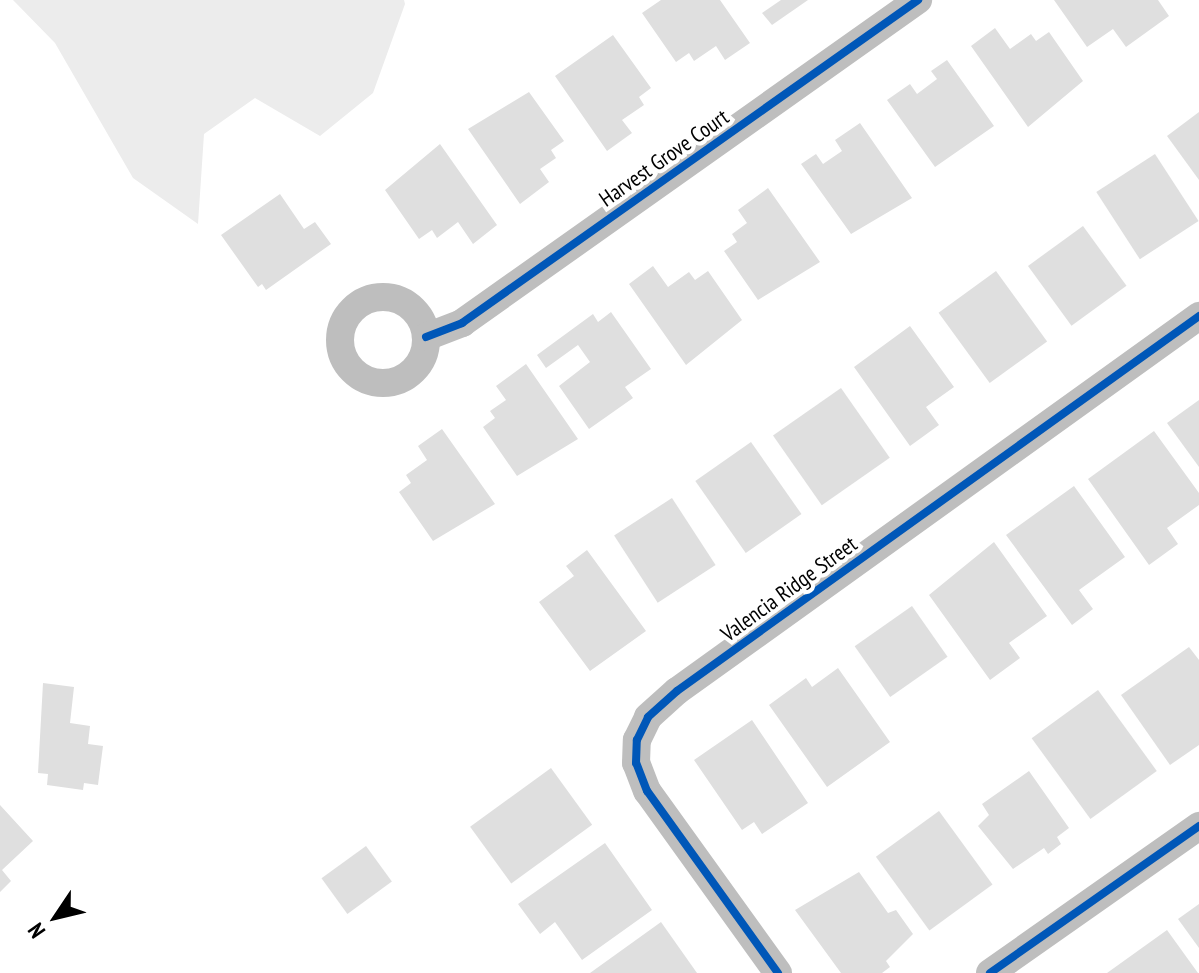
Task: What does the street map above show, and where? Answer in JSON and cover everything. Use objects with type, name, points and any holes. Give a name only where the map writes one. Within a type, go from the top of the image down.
[{"type":"street","name":"Harvest Grove Court","points":[[426,337],[462,323],[918,0]]},
{"type":"street","name":"Valencia Ridge Street","points":[[778,973],[647,791],[636,763],[637,740],[648,717],[677,691],[1199,316]]},
{"type":"street","points":[[990,973],[1199,826]]},
{"type":"shaded area","points":[[13,0],[404,0],[405,4],[373,93],[320,136],[255,98],[204,134],[198,224],[133,178],[55,43]]},
{"type":"building","points":[[661,0],[720,0],[750,43],[725,60],[716,46],[694,61],[689,53],[676,62],[642,13]]},
{"type":"building","points":[[781,0],[808,0],[772,25],[762,13]]},
{"type":"building","points":[[1054,0],[1158,0],[1169,16],[1126,47],[1113,29],[1087,47]]},
{"type":"building","points":[[995,28],[1010,49],[1031,34],[1036,41],[1049,32],[1083,81],[1028,127],[971,46]]},
{"type":"building","points":[[613,35],[651,88],[639,97],[644,105],[622,120],[632,133],[607,151],[555,76]]},
{"type":"building","points":[[947,60],[994,126],[935,167],[887,100],[910,84],[917,94],[937,79],[931,71]]},
{"type":"building","points":[[529,92],[564,141],[551,150],[556,158],[540,169],[549,182],[520,204],[468,129]]},
{"type":"building","points":[[1199,112],[1199,180],[1167,136]]},
{"type":"building","points":[[860,123],[912,198],[851,234],[801,164],[816,154],[823,164],[842,151],[835,140]]},
{"type":"building","points":[[440,144],[497,225],[473,244],[458,222],[437,238],[432,230],[419,239],[385,190]]},
{"type":"building","points":[[1155,154],[1199,221],[1140,259],[1096,192]]},
{"type":"building","points":[[768,188],[820,262],[758,300],[724,251],[737,242],[732,234],[747,223],[738,210]]},
{"type":"building","points":[[280,194],[304,229],[315,222],[331,244],[266,290],[262,284],[258,287],[221,235]]},
{"type":"building","points":[[1083,226],[1126,286],[1071,326],[1028,266]]},
{"type":"building","points":[[653,266],[668,287],[689,272],[695,280],[708,271],[742,320],[686,365],[629,284]]},
{"type":"building","points":[[996,271],[1047,341],[990,383],[939,313]]},
{"type":"building","points":[[611,312],[651,369],[625,387],[633,398],[589,429],[559,386],[590,362],[578,345],[546,368],[537,355],[593,314],[598,322]]},
{"type":"building","points":[[910,326],[954,387],[926,407],[939,425],[910,446],[854,367]]},
{"type":"building","points":[[526,364],[578,439],[517,476],[483,427],[495,418],[490,411],[506,400],[496,386]]},
{"type":"building","points":[[841,388],[890,458],[822,505],[773,436]]},
{"type":"building","points":[[1199,400],[1199,467],[1167,423]]},
{"type":"building","points":[[442,429],[495,504],[433,541],[399,492],[411,483],[406,475],[427,460],[418,446]]},
{"type":"building","points":[[1154,431],[1199,493],[1199,505],[1167,528],[1178,544],[1149,565],[1088,479]]},
{"type":"building","points":[[751,442],[801,514],[746,553],[695,481]]},
{"type":"building","points":[[1074,486],[1125,557],[1079,590],[1093,609],[1072,625],[1006,535]]},
{"type":"building","points":[[672,498],[716,565],[658,603],[614,536]]},
{"type":"building","points":[[994,542],[1047,616],[1009,643],[1020,658],[990,680],[929,595]]},
{"type":"building","points":[[587,550],[646,631],[590,671],[539,602],[574,576],[566,566]]},
{"type":"building","points":[[912,606],[948,657],[890,697],[855,646]]},
{"type":"building","points":[[1189,647],[1199,660],[1199,745],[1170,765],[1121,695]]},
{"type":"building","points":[[838,668],[890,742],[827,787],[769,705],[806,678],[812,687]]},
{"type":"building","points":[[43,683],[74,687],[70,723],[90,726],[88,744],[103,746],[98,785],[84,783],[83,790],[47,785],[48,774],[38,773]]},
{"type":"building","points":[[1098,690],[1157,771],[1090,819],[1032,738]]},
{"type":"building","points":[[752,720],[808,803],[762,834],[754,822],[742,830],[694,760]]},
{"type":"building","points":[[551,768],[592,825],[511,883],[470,827]]},
{"type":"building","points":[[1029,771],[1069,828],[1057,837],[1061,844],[1048,854],[1044,848],[1013,869],[978,826],[989,815],[982,804]]},
{"type":"building","points":[[0,805],[33,841],[2,870],[11,881],[0,892]]},
{"type":"building","points":[[939,811],[992,885],[929,930],[876,857]]},
{"type":"building","points":[[605,843],[652,910],[582,960],[555,922],[540,934],[518,904]]},
{"type":"building","points":[[366,846],[392,882],[347,914],[322,878]]},
{"type":"building","points":[[859,872],[888,913],[896,910],[913,934],[886,961],[890,967],[882,973],[841,973],[795,910]]},
{"type":"building","points":[[1199,904],[1199,948],[1178,919]]},
{"type":"building","points":[[661,922],[697,973],[590,973]]},
{"type":"building","points":[[1167,930],[1198,973],[1107,973]]},
{"type":"cycle path","points":[[426,337],[462,323],[918,0]]},
{"type":"cycle path","points":[[778,973],[647,791],[636,763],[637,740],[648,717],[677,691],[1199,316]]},
{"type":"cycle path","points":[[990,973],[1199,826]]}]
